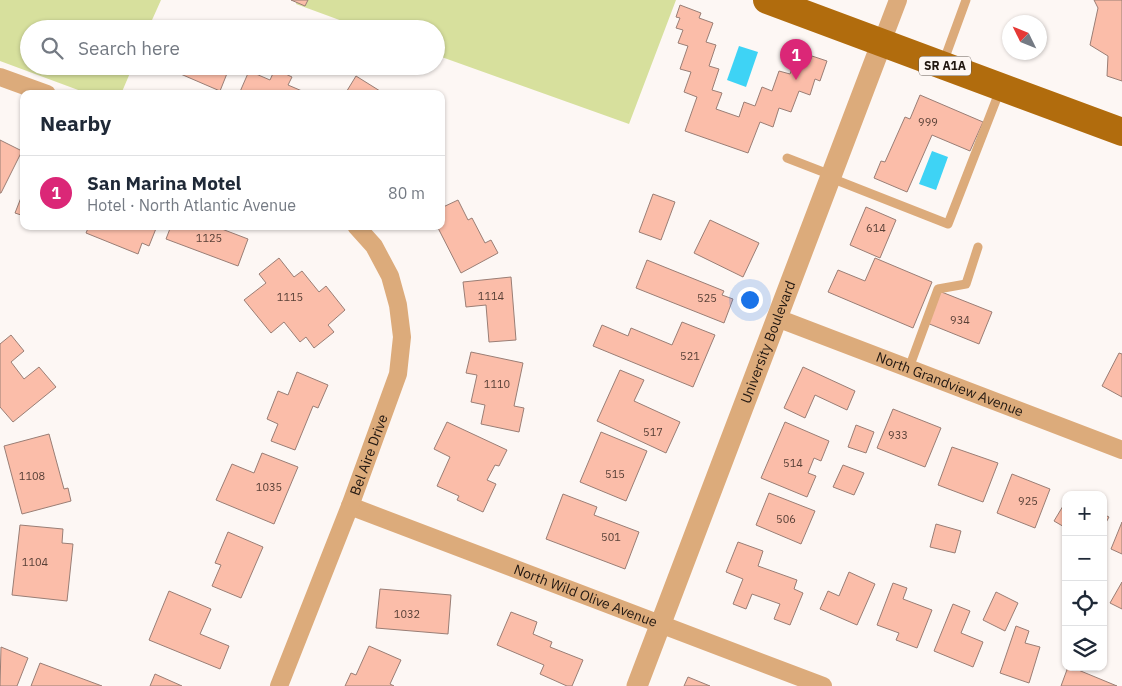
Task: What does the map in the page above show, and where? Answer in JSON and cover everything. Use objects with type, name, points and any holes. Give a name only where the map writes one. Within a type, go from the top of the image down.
[{"type":"main road","name":"SR A1A","points":[[767,0],[1122,132]]},
{"type":"street","name":"University Boulevard","points":[[637,686],[898,0]]},
{"type":"street","points":[[0,77],[36,90]]},
{"type":"street","name":"Bel Aire Drive","points":[[279,686],[350,506],[398,374],[402,337],[398,305],[390,276],[374,246],[360,230]]},
{"type":"street","name":"North Grandview Avenue","points":[[777,318],[1122,450]]},
{"type":"street","name":"North Wild Olive Avenue","points":[[350,506],[823,686]]},
{"type":"lane","points":[[942,65],[966,0]]},
{"type":"lane","points":[[787,158],[948,224],[1002,87]]},
{"type":"lane","points":[[909,368],[938,289],[966,284],[978,247]]},
{"type":"green space","points":[[0,0],[161,0],[152,20],[20,20],[20,68],[0,61]]},
{"type":"green space","points":[[297,0],[676,0],[629,124],[445,58],[445,20],[340,20],[296,4]]},
{"type":"green space","points":[[38,75],[129,75],[123,90],[78,90]]},
{"type":"water","points":[[739,46],[758,52],[746,87],[727,80]]},
{"type":"water","points":[[932,151],[948,157],[936,190],[919,184]]},
{"type":"building","points":[[291,0],[308,0],[305,6]]},
{"type":"building","points":[[1094,0],[1122,0],[1122,81],[1107,76],[1108,56],[1090,45],[1098,8]]},
{"type":"building","points":[[680,5],[701,13],[699,18],[713,23],[706,42],[716,45],[709,66],[719,69],[712,90],[722,93],[716,109],[739,117],[744,102],[755,106],[762,87],[772,91],[779,71],[790,74],[797,56],[810,61],[812,56],[827,61],[820,81],[815,79],[810,95],[799,91],[791,112],[779,108],[773,127],[760,122],[748,153],[685,131],[697,97],[684,92],[691,72],[680,69],[688,46],[678,43],[683,30],[676,28],[680,18],[676,17]]},
{"type":"building","points":[[183,75],[226,75],[220,90]]},
{"type":"building","points":[[247,75],[258,75],[270,80],[272,75],[288,75],[292,77],[288,85],[300,90],[241,90]]},
{"type":"building","points":[[356,76],[378,90],[347,90]]},
{"type":"building","points":[[920,95],[983,122],[970,151],[932,135],[907,192],[874,178],[881,161],[885,162],[905,117],[910,119]]},
{"type":"building","points":[[0,140],[20,150],[20,155],[0,193]]},
{"type":"building","points":[[653,194],[675,202],[661,240],[639,232]]},
{"type":"building","points":[[20,200],[20,215],[15,213]]},
{"type":"building","points":[[458,200],[468,220],[472,218],[485,243],[491,240],[498,253],[461,273],[439,230],[445,230],[445,206]]},
{"type":"building","points":[[866,207],[896,220],[880,258],[850,245]]},
{"type":"building","points":[[710,220],[759,243],[743,277],[694,253]]},
{"type":"building","points":[[87,230],[155,230],[149,246],[142,243],[138,254],[86,233]]},
{"type":"building","points":[[169,230],[224,230],[248,239],[238,266],[166,239]]},
{"type":"building","points":[[279,258],[294,277],[302,271],[319,292],[326,286],[345,310],[328,325],[334,332],[314,348],[306,337],[300,342],[284,322],[271,333],[244,300],[266,283],[259,274]]},
{"type":"building","points":[[875,258],[932,282],[913,328],[828,292],[838,270],[865,281]]},
{"type":"building","points":[[647,260],[724,291],[722,295],[733,299],[724,323],[636,288]]},
{"type":"building","points":[[511,277],[516,340],[489,342],[486,305],[466,307],[463,282]]},
{"type":"building","points":[[939,291],[992,312],[979,344],[927,323]]},
{"type":"building","points":[[682,322],[715,335],[693,387],[593,346],[602,325],[628,336],[631,328],[672,345]]},
{"type":"building","points":[[11,335],[24,351],[11,362],[24,379],[39,367],[56,387],[13,422],[0,407],[0,344]]},
{"type":"building","points":[[471,352],[523,363],[514,406],[524,408],[519,432],[481,424],[485,405],[471,402],[477,375],[466,373]]},
{"type":"building","points":[[1119,353],[1122,354],[1122,397],[1102,386]]},
{"type":"building","points":[[803,367],[855,391],[847,410],[815,395],[805,418],[784,408]]},
{"type":"building","points":[[620,370],[644,380],[634,401],[680,422],[666,453],[597,421]]},
{"type":"building","points":[[297,372],[328,385],[318,408],[313,406],[295,450],[271,441],[278,424],[267,419],[278,391],[288,395]]},
{"type":"building","points":[[893,409],[941,428],[925,467],[877,448]]},
{"type":"building","points":[[447,422],[507,450],[499,466],[495,465],[487,480],[496,484],[483,512],[457,500],[459,496],[437,486],[450,457],[434,449]]},
{"type":"building","points":[[785,422],[829,441],[821,461],[814,458],[808,473],[816,476],[807,497],[761,478]]},
{"type":"building","points":[[856,425],[874,432],[866,453],[848,447]]},
{"type":"building","points":[[601,432],[647,451],[626,501],[580,482]]},
{"type":"building","points":[[49,434],[64,489],[68,488],[71,501],[22,514],[4,446]]},
{"type":"building","points":[[952,447],[998,463],[983,502],[938,485]]},
{"type":"building","points":[[262,453],[298,467],[274,524],[216,500],[232,464],[254,473]]},
{"type":"building","points":[[843,465],[864,473],[854,495],[833,487]]},
{"type":"building","points":[[1012,474],[1050,489],[1035,528],[997,513]]},
{"type":"building","points":[[769,493],[815,511],[801,544],[756,525]]},
{"type":"building","points":[[563,494],[597,507],[594,515],[639,532],[625,569],[546,539]]},
{"type":"building","points":[[1062,508],[1062,526],[1054,521]]},
{"type":"building","points":[[1122,522],[1122,554],[1111,549]]},
{"type":"building","points":[[936,524],[961,531],[955,553],[930,547]]},
{"type":"building","points":[[20,525],[63,529],[62,543],[73,544],[67,601],[12,595]]},
{"type":"building","points":[[228,532],[263,547],[241,598],[212,586],[221,565],[215,563]]},
{"type":"building","points":[[738,542],[763,551],[758,566],[797,580],[794,589],[803,593],[790,625],[774,619],[780,604],[752,594],[746,609],[733,604],[743,579],[726,572]]},
{"type":"building","points":[[849,572],[875,584],[857,625],[820,609],[828,591],[839,596]]},
{"type":"building","points":[[1122,582],[1122,609],[1110,603]]},
{"type":"building","points":[[893,583],[907,588],[903,599],[932,610],[917,648],[896,640],[899,633],[877,625]]},
{"type":"building","points":[[380,589],[451,595],[448,634],[376,628]]},
{"type":"building","points":[[169,591],[211,609],[200,634],[229,646],[220,669],[149,640]]},
{"type":"building","points":[[996,592],[1018,603],[1005,631],[983,620]]},
{"type":"building","points":[[953,604],[970,611],[961,633],[983,642],[973,667],[934,651]]},
{"type":"building","points":[[511,612],[537,622],[533,634],[552,642],[550,647],[583,660],[572,686],[567,686],[540,674],[544,665],[497,645]]},
{"type":"building","points":[[1016,626],[1029,631],[1025,643],[1040,647],[1029,683],[1000,673]]},
{"type":"building","points":[[369,646],[401,660],[390,684],[394,686],[345,686],[351,673],[356,675]]},
{"type":"building","points":[[1,647],[28,658],[17,686],[0,686]]},
{"type":"building","points":[[40,663],[102,686],[31,686]]},
{"type":"building","points":[[1067,671],[1081,671],[1117,686],[1061,686]]},
{"type":"building","points":[[155,674],[182,686],[150,686]]},
{"type":"building","points":[[688,677],[710,686],[684,686]]},
{"type":"place","name":"San Marina Motel","points":[[796,80]]}]
